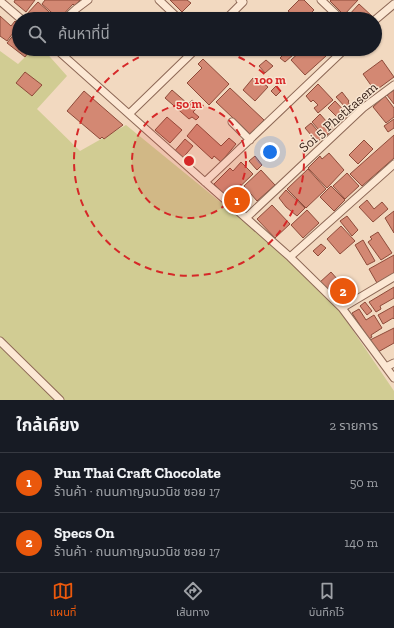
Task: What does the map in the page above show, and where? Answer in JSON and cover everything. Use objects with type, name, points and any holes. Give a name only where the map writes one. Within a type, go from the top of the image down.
[{"type":"street","points":[[73,12],[88,0]]},
{"type":"street","points":[[159,0],[172,12]]},
{"type":"street","points":[[321,0],[334,12]]},
{"type":"street","points":[[0,1],[13,12]]},
{"type":"street","points":[[232,12],[242,1]]},
{"type":"street","points":[[382,14],[394,4]]},
{"type":"street","points":[[64,56],[290,257],[342,308],[394,378]]},
{"type":"street","points":[[129,114],[189,56]]},
{"type":"street","points":[[205,182],[338,56]]},
{"type":"street","name":"Soi 5 Phetkasem","points":[[246,218],[363,108],[394,85]]},
{"type":"street","points":[[232,122],[250,140]]},
{"type":"street","points":[[290,257],[394,164]]},
{"type":"street","points":[[342,308],[394,277]]},
{"type":"street","points":[[0,341],[60,400]]},
{"type":"street","points":[[386,367],[394,363]]},
{"type":"shaded area","points":[[0,51],[18,64],[26,56],[49,56],[67,76],[37,109],[80,151],[126,125],[272,244],[335,304],[394,391],[394,400],[0,400]]},
{"type":"building","points":[[15,0],[35,0],[26,12],[14,2]]},
{"type":"building","points":[[45,0],[80,0],[75,6],[73,4],[66,12],[51,12],[42,4]]},
{"type":"building","points":[[170,0],[187,0],[191,3],[182,12]]},
{"type":"building","points":[[299,0],[304,0],[314,10],[312,12],[288,11]]},
{"type":"building","points":[[358,0],[347,12],[341,12],[330,1]]},
{"type":"building","points":[[38,2],[49,12],[29,12]]},
{"type":"building","points":[[359,4],[368,12],[352,12]]},
{"type":"building","points":[[0,16],[11,26],[12,25],[12,34],[7,41],[0,36]]},
{"type":"building","points":[[12,37],[12,47],[7,43]]},
{"type":"building","points":[[282,56],[292,56],[285,62],[280,58]]},
{"type":"building","points":[[295,56],[326,56],[305,75],[291,60]]},
{"type":"building","points":[[203,59],[229,84],[209,105],[187,83],[202,68],[198,64]]},
{"type":"building","points":[[266,60],[273,66],[265,73],[259,66]]},
{"type":"building","points":[[382,60],[394,77],[375,91],[363,74]]},
{"type":"building","points":[[25,72],[42,85],[32,96],[16,83]]},
{"type":"building","points":[[253,78],[260,84],[262,82],[268,87],[255,101],[243,90]]},
{"type":"building","points":[[318,84],[333,100],[318,113],[314,108],[318,105],[313,100],[311,102],[306,96]]},
{"type":"building","points":[[276,86],[281,91],[276,96],[271,91]]},
{"type":"building","points":[[230,88],[264,120],[250,134],[216,102]]},
{"type":"building","points":[[172,90],[188,104],[192,100],[199,106],[193,112],[199,117],[196,120],[192,117],[189,119],[165,98]]},
{"type":"building","points":[[394,90],[394,104],[387,95]]},
{"type":"building","points":[[84,91],[123,125],[104,139],[102,137],[100,139],[67,111]]},
{"type":"building","points":[[342,92],[349,101],[348,102],[350,105],[346,108],[336,97]]},
{"type":"building","points":[[385,96],[394,108],[394,117],[386,123],[373,107]]},
{"type":"building","points":[[335,101],[349,116],[342,122],[328,108]]},
{"type":"building","points":[[320,114],[333,129],[325,137],[312,122]]},
{"type":"building","points":[[167,117],[182,130],[170,143],[155,130]]},
{"type":"building","points":[[394,119],[394,128],[388,132],[384,126]]},
{"type":"building","points":[[311,123],[323,137],[317,142],[305,128]]},
{"type":"building","points":[[197,124],[221,146],[229,138],[236,144],[221,162],[214,156],[212,159],[187,136]]},
{"type":"building","points":[[394,135],[394,158],[362,186],[350,174]]},
{"type":"building","points":[[185,139],[193,146],[181,160],[173,153]]},
{"type":"building","points":[[364,140],[373,149],[358,164],[349,155]]},
{"type":"building","points":[[329,153],[344,170],[327,188],[308,168],[320,156],[322,159]]},
{"type":"building","points":[[255,156],[262,165],[257,170],[249,161]]},
{"type":"building","points":[[241,162],[253,174],[228,198],[214,184],[230,168],[233,171]]},
{"type":"building","points":[[308,169],[326,189],[306,208],[287,189]]},
{"type":"building","points":[[261,170],[275,185],[257,201],[244,186]]},
{"type":"building","points":[[347,173],[359,186],[345,199],[333,186]]},
{"type":"building","points":[[331,186],[345,200],[334,211],[320,197]]},
{"type":"building","points":[[286,190],[305,208],[297,216],[286,207],[279,198]]},
{"type":"building","points":[[367,200],[374,209],[382,202],[388,209],[373,222],[359,207]]},
{"type":"building","points":[[272,205],[290,224],[275,238],[257,219]]},
{"type":"building","points":[[307,210],[319,223],[303,238],[291,225]]},
{"type":"building","points":[[394,211],[394,233],[385,218]]},
{"type":"building","points":[[347,216],[358,230],[352,236],[340,221]]},
{"type":"building","points":[[341,226],[355,241],[340,254],[327,239]]},
{"type":"building","points":[[378,232],[392,253],[381,260],[368,242],[372,239],[370,237]]},
{"type":"building","points":[[363,240],[375,261],[367,265],[355,245]]},
{"type":"building","points":[[321,244],[326,248],[318,256],[313,251]]},
{"type":"building","points":[[394,255],[394,273],[377,283],[369,269]]},
{"type":"building","points":[[331,272],[339,281],[327,292],[319,283]]},
{"type":"building","points":[[343,278],[353,289],[340,300],[331,289]]},
{"type":"building","points":[[394,287],[394,298],[380,306],[381,309],[376,312],[369,302]]},
{"type":"building","points":[[365,302],[372,311],[367,315],[360,306]]},
{"type":"building","points":[[394,306],[394,319],[393,318],[383,324],[378,315]]},
{"type":"building","points":[[359,309],[366,320],[374,315],[382,328],[371,335],[372,337],[369,339],[352,313]]},
{"type":"building","points":[[394,328],[394,343],[378,352],[370,340]]},
{"type":"place","name":"Pun Thai Craft Chocolate","points":[[237,200]]},
{"type":"place","name":"Specs On","points":[[343,291]]}]
